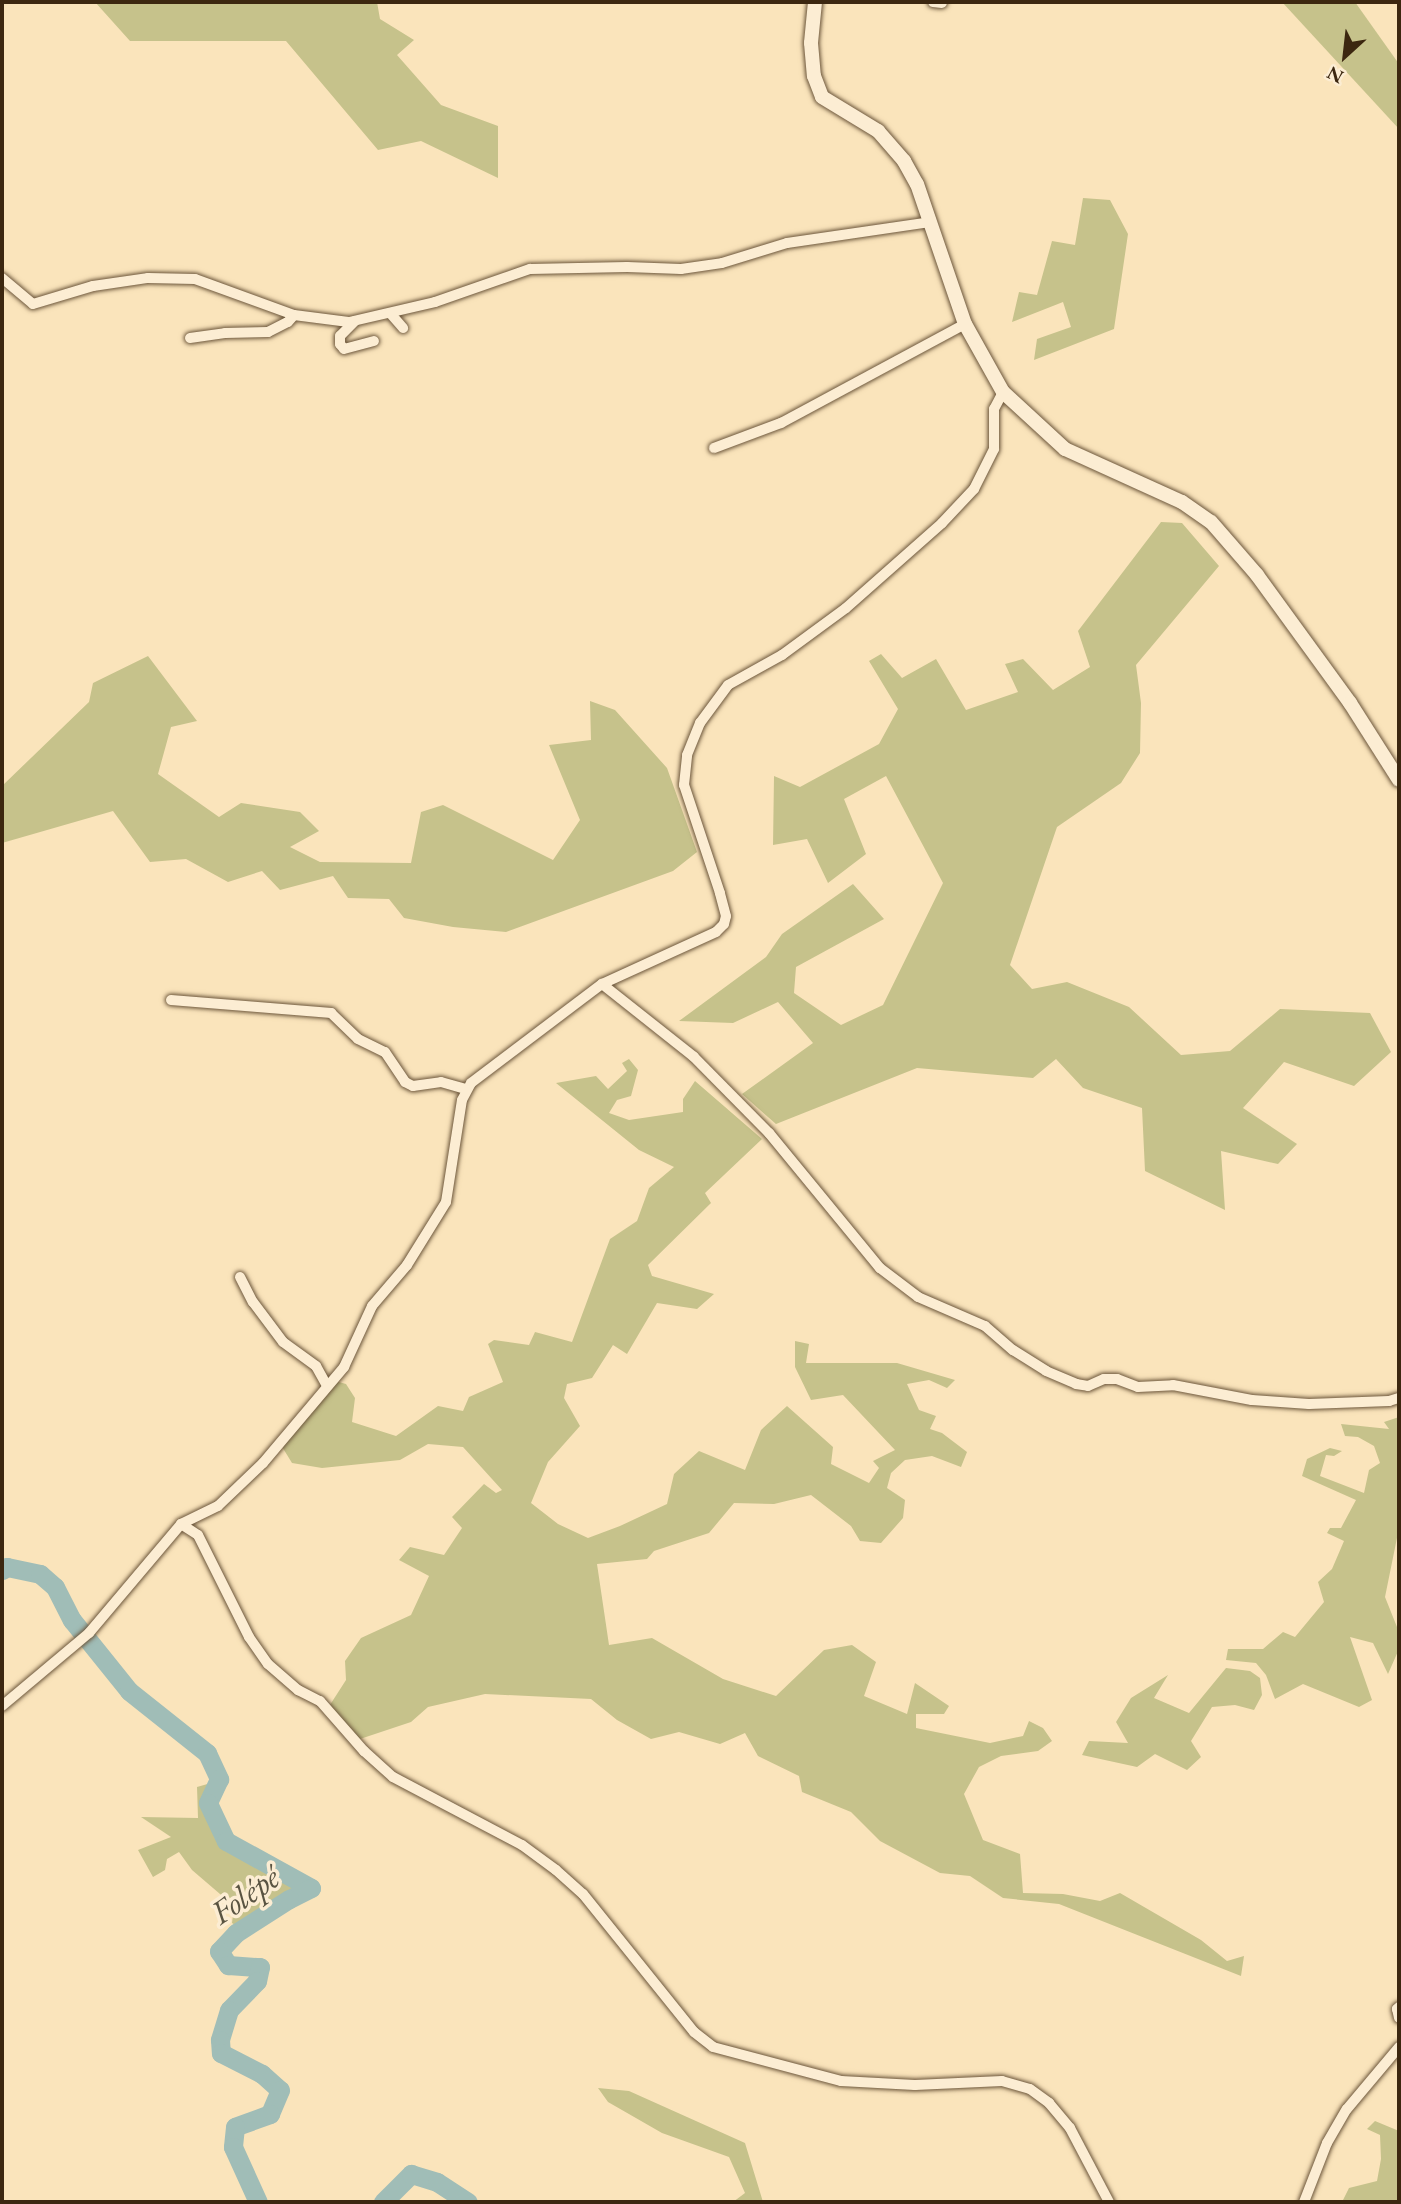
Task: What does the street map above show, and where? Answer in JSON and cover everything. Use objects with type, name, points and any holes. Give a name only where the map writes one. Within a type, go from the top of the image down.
[{"type":"street","points":[[815,2],[811,43],[814,76],[822,97],[878,131],[892,145],[916,184],[965,324],[1003,392],[1065,449],[1182,502],[1217,528],[1257,575],[1350,703],[1399,780]]},
{"type":"street","points":[[2,278],[33,304],[93,286],[148,278],[195,279],[294,315],[331,321],[355,321],[435,302],[530,269],[681,269],[722,263],[787,243],[931,222]]},
{"type":"street","points":[[390,313],[403,328]]},
{"type":"street","points":[[190,338],[225,333],[268,332],[288,323],[294,315]]},
{"type":"street","points":[[355,321],[341,336],[340,344],[344,349],[374,341]]},
{"type":"street","points":[[715,448],[781,423],[965,324]]},
{"type":"street","points":[[2,1706],[89,1633],[181,1524],[218,1506],[263,1463],[327,1386],[353,1350],[372,1306],[407,1265],[446,1202],[466,1089],[484,1070],[602,984],[716,932],[724,924],[726,916],[720,893],[684,785],[687,755],[700,723],[728,685],[782,655],[846,608],[942,523],[974,489],[994,449],[994,409],[1003,392]]},
{"type":"street","points":[[602,984],[694,1057],[769,1133],[880,1268],[918,1297],[985,1326],[1013,1350],[1046,1371],[1076,1384],[1088,1386],[1104,1379],[1117,1379],[1138,1387],[1173,1385],[1252,1400],[1309,1404],[1389,1401],[1399,1398]]},
{"type":"street","points":[[171,1000],[331,1013],[358,1039],[385,1052],[405,1082],[413,1086],[441,1082],[466,1089]]},
{"type":"street","points":[[240,1277],[283,1342],[316,1366],[327,1386]]},
{"type":"street","points":[[181,1524],[198,1535],[249,1637],[268,1664],[298,1690],[320,1701],[364,1751],[393,1777],[522,1845],[556,1870],[583,1894],[704,2040],[723,2050],[841,2081],[915,2085],[1002,2081],[1030,2089],[1049,2103],[1070,2128],[1109,2202]]},
{"type":"street","points":[[1399,2007],[1396,2009],[1399,2018]]},
{"type":"street","points":[[1304,2202],[1327,2143],[1340,2120],[1399,2048]]},
{"type":"shaded area","points":[[95,2],[377,2],[380,19],[414,40],[397,55],[441,105],[498,126],[498,178],[421,141],[378,150],[286,41],[130,41]]},
{"type":"shaded area","points":[[1282,2],[1355,2],[1399,64],[1399,129]]},
{"type":"shaded area","points":[[1083,198],[1110,200],[1128,234],[1114,329],[1034,360],[1037,339],[1071,327],[1063,302],[1012,322],[1019,292],[1037,295],[1052,241],[1075,245]]},
{"type":"shaded area","points":[[1161,522],[1182,523],[1219,566],[1136,665],[1141,703],[1140,753],[1121,783],[1057,827],[1010,965],[1032,989],[1067,982],[1129,1007],[1181,1055],[1230,1051],[1280,1009],[1370,1013],[1391,1052],[1354,1086],[1284,1062],[1243,1108],[1297,1144],[1278,1164],[1221,1151],[1225,1210],[1145,1171],[1142,1108],[1083,1088],[1056,1059],[1033,1078],[917,1068],[776,1124],[742,1094],[813,1043],[778,1002],[733,1023],[679,1021],[766,957],[782,934],[853,884],[884,919],[796,967],[794,993],[841,1025],[883,1005],[943,883],[886,776],[844,799],[866,854],[828,883],[807,839],[773,845],[774,776],[800,787],[879,744],[898,709],[869,661],[881,654],[902,678],[936,659],[966,710],[1018,692],[1005,664],[1023,659],[1053,690],[1090,667],[1078,631]]},
{"type":"shaded area","points":[[148,656],[197,721],[171,727],[158,774],[219,817],[241,803],[300,812],[319,831],[290,847],[320,862],[411,863],[421,812],[443,805],[553,860],[580,820],[549,745],[591,740],[590,701],[615,710],[667,768],[697,852],[673,871],[506,932],[453,927],[404,918],[389,899],[348,898],[333,876],[280,890],[262,871],[228,882],[186,859],[150,862],[113,811],[2,843],[2,786],[89,702],[93,683]]},
{"type":"shaded area","points":[[629,1059],[638,1070],[631,1096],[617,1100],[609,1113],[629,1120],[683,1112],[683,1099],[695,1081],[762,1139],[705,1193],[711,1203],[648,1265],[652,1276],[714,1294],[697,1309],[657,1303],[627,1354],[613,1345],[592,1378],[567,1384],[564,1398],[580,1426],[548,1462],[531,1503],[558,1524],[588,1538],[620,1526],[667,1504],[674,1474],[699,1451],[745,1470],[761,1430],[787,1406],[833,1447],[831,1464],[869,1483],[879,1468],[873,1461],[895,1450],[843,1395],[811,1400],[795,1367],[795,1341],[809,1344],[806,1363],[897,1363],[955,1380],[947,1388],[929,1380],[907,1384],[919,1410],[936,1416],[930,1429],[942,1433],[967,1452],[961,1467],[932,1456],[905,1460],[891,1473],[887,1488],[905,1500],[903,1518],[881,1543],[860,1541],[851,1526],[811,1495],[774,1504],[734,1503],[709,1533],[654,1551],[647,1559],[597,1564],[609,1645],[652,1638],[723,1679],[776,1696],[824,1650],[852,1645],[876,1662],[864,1696],[907,1714],[915,1683],[949,1706],[944,1714],[916,1714],[916,1728],[990,1743],[1023,1736],[1029,1721],[1043,1728],[1052,1741],[1038,1751],[1001,1756],[979,1767],[964,1794],[983,1840],[1020,1854],[1023,1893],[1063,1894],[1100,1901],[1120,1893],[1201,1940],[1227,1961],[1244,1956],[1241,1976],[1059,1904],[1003,1898],[970,1876],[940,1873],[880,1841],[851,1812],[802,1792],[799,1776],[758,1756],[745,1733],[720,1744],[679,1732],[651,1739],[617,1720],[591,1699],[485,1694],[428,1707],[411,1722],[357,1740],[328,1708],[346,1680],[345,1661],[361,1638],[411,1615],[429,1576],[399,1560],[410,1547],[444,1555],[462,1528],[452,1517],[484,1484],[496,1493],[502,1490],[463,1447],[428,1444],[400,1460],[322,1468],[292,1463],[281,1445],[302,1422],[325,1378],[346,1384],[355,1398],[352,1422],[396,1436],[438,1406],[463,1411],[469,1397],[503,1382],[488,1344],[494,1340],[529,1345],[535,1332],[572,1342],[610,1239],[637,1221],[649,1188],[674,1167],[639,1150],[556,1083],[596,1076],[608,1089],[627,1071],[622,1063]]},
{"type":"shaded area","points":[[1399,1417],[1399,1528],[1385,1597],[1399,1632],[1399,1649],[1388,1674],[1373,1643],[1350,1637],[1372,1700],[1359,1707],[1303,1684],[1275,1699],[1266,1675],[1256,1663],[1226,1660],[1228,1649],[1263,1649],[1283,1632],[1295,1637],[1324,1602],[1318,1582],[1332,1569],[1344,1541],[1327,1533],[1330,1528],[1341,1528],[1356,1500],[1302,1476],[1307,1459],[1330,1448],[1342,1451],[1334,1456],[1326,1455],[1320,1476],[1364,1493],[1369,1470],[1380,1463],[1374,1446],[1358,1437],[1345,1436],[1341,1424],[1389,1429],[1384,1422]]},
{"type":"shaded area","points":[[1226,1668],[1250,1671],[1260,1678],[1262,1695],[1254,1710],[1235,1705],[1212,1707],[1191,1741],[1201,1757],[1187,1770],[1155,1754],[1137,1767],[1082,1755],[1089,1741],[1128,1743],[1116,1722],[1131,1698],[1168,1675],[1154,1698],[1189,1713]]},
{"type":"shaded area","points":[[211,1783],[210,1816],[219,1844],[275,1875],[298,1877],[301,1886],[294,1897],[268,1908],[244,1931],[232,1923],[234,1906],[192,1870],[179,1852],[167,1859],[165,1870],[153,1877],[138,1850],[171,1837],[141,1817],[198,1818],[197,1787]]},
{"type":"shaded area","points":[[598,2088],[629,2091],[745,2143],[763,2202],[733,2202],[745,2193],[729,2157],[662,2133],[608,2102]]},
{"type":"shaded area","points":[[1375,2121],[1399,2131],[1399,2202],[1342,2202],[1349,2188],[1377,2181],[1381,2159],[1380,2135],[1367,2129]]},
{"type":"waterway","name":"Folépé","points":[[2,1570],[7,1567],[40,1574],[55,1587],[72,1620],[129,1691],[207,1753],[219,1779],[208,1803],[226,1841],[311,1888],[236,1933],[219,1951],[228,1965],[260,1967],[257,1981],[229,2010],[220,2040],[221,2053],[262,2074],[280,2090],[270,2114],[235,2127],[233,2147],[258,2202]]},
{"type":"waterway","name":"Folépé","points":[[383,2202],[411,2174],[437,2182],[468,2202]]}]
